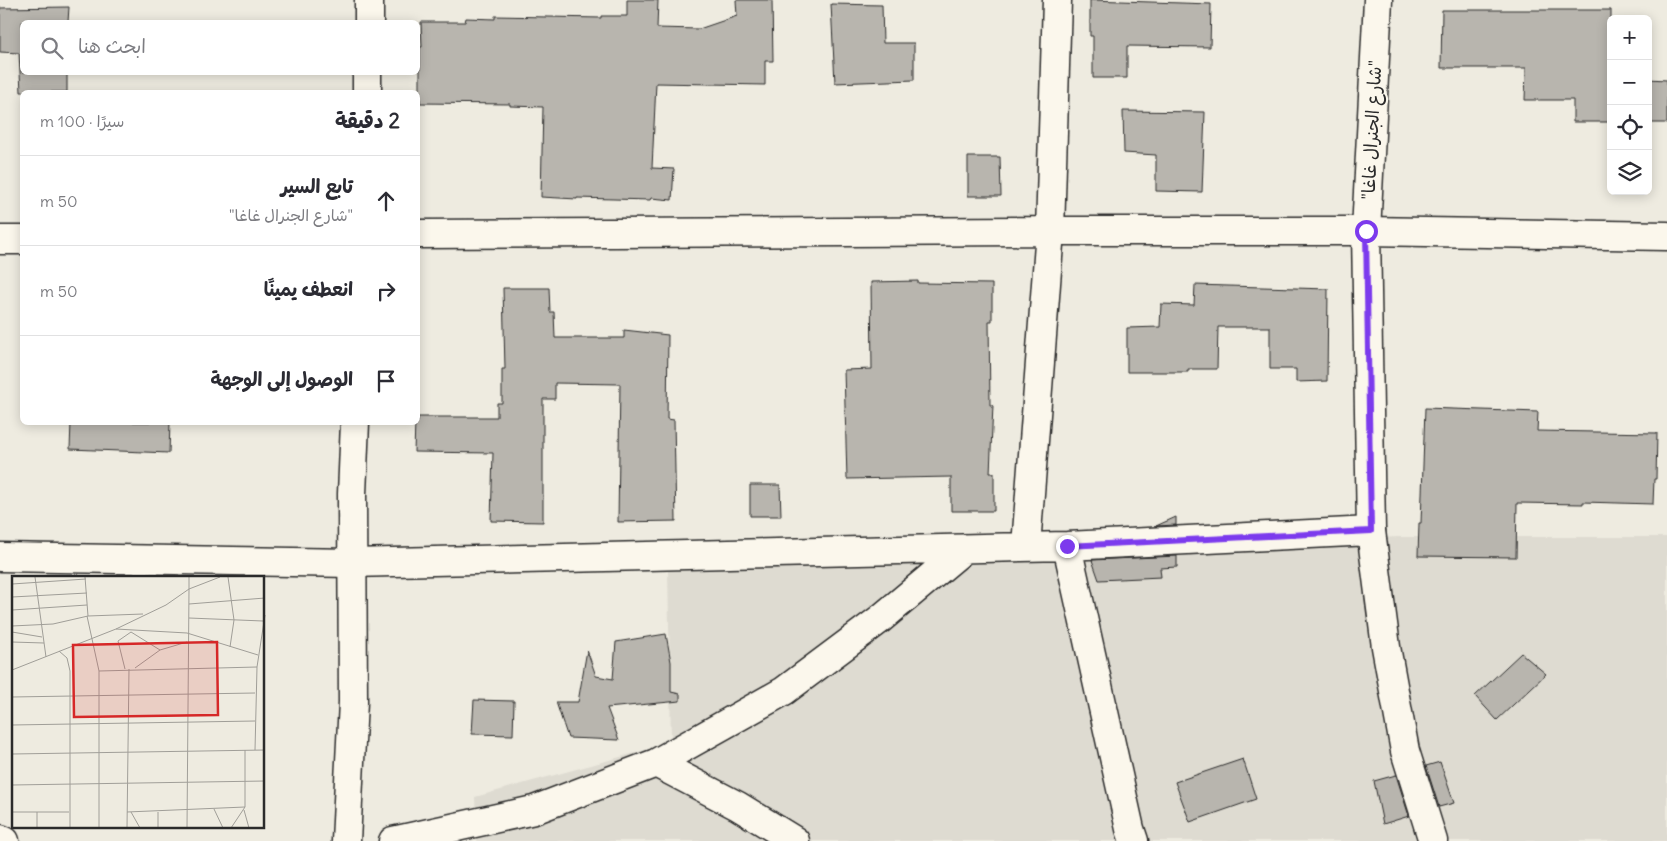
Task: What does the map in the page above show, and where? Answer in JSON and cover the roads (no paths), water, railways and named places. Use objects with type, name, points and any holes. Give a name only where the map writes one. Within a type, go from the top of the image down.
[{"type":"street","points":[[369,0],[369,20]]},
{"type":"street","points":[[1026,546],[1050,231],[1058,0]]},
{"type":"street","name":"\"شارع الجنرال غاغا\"","points":[[1378,0],[1366,231],[1371,531],[1386,647],[1405,751],[1433,841]]},
{"type":"street","points":[[367,75],[367,90]]},
{"type":"street","points":[[420,234],[1366,231],[1667,236]]},
{"type":"street","points":[[0,240],[20,240]]},
{"type":"street","points":[[346,841],[353,702],[352,494],[355,425]]},
{"type":"street","points":[[0,557],[352,563],[1067,546],[1371,531]]},
{"type":"street","points":[[1067,546],[1134,841]]},
{"type":"street","points":[[393,841],[534,810],[656,763],[784,691],[879,620],[964,549]]},
{"type":"street","points":[[656,763],[738,806],[795,841]]},
{"type":"street","points":[[0,839],[5,841]]}]
